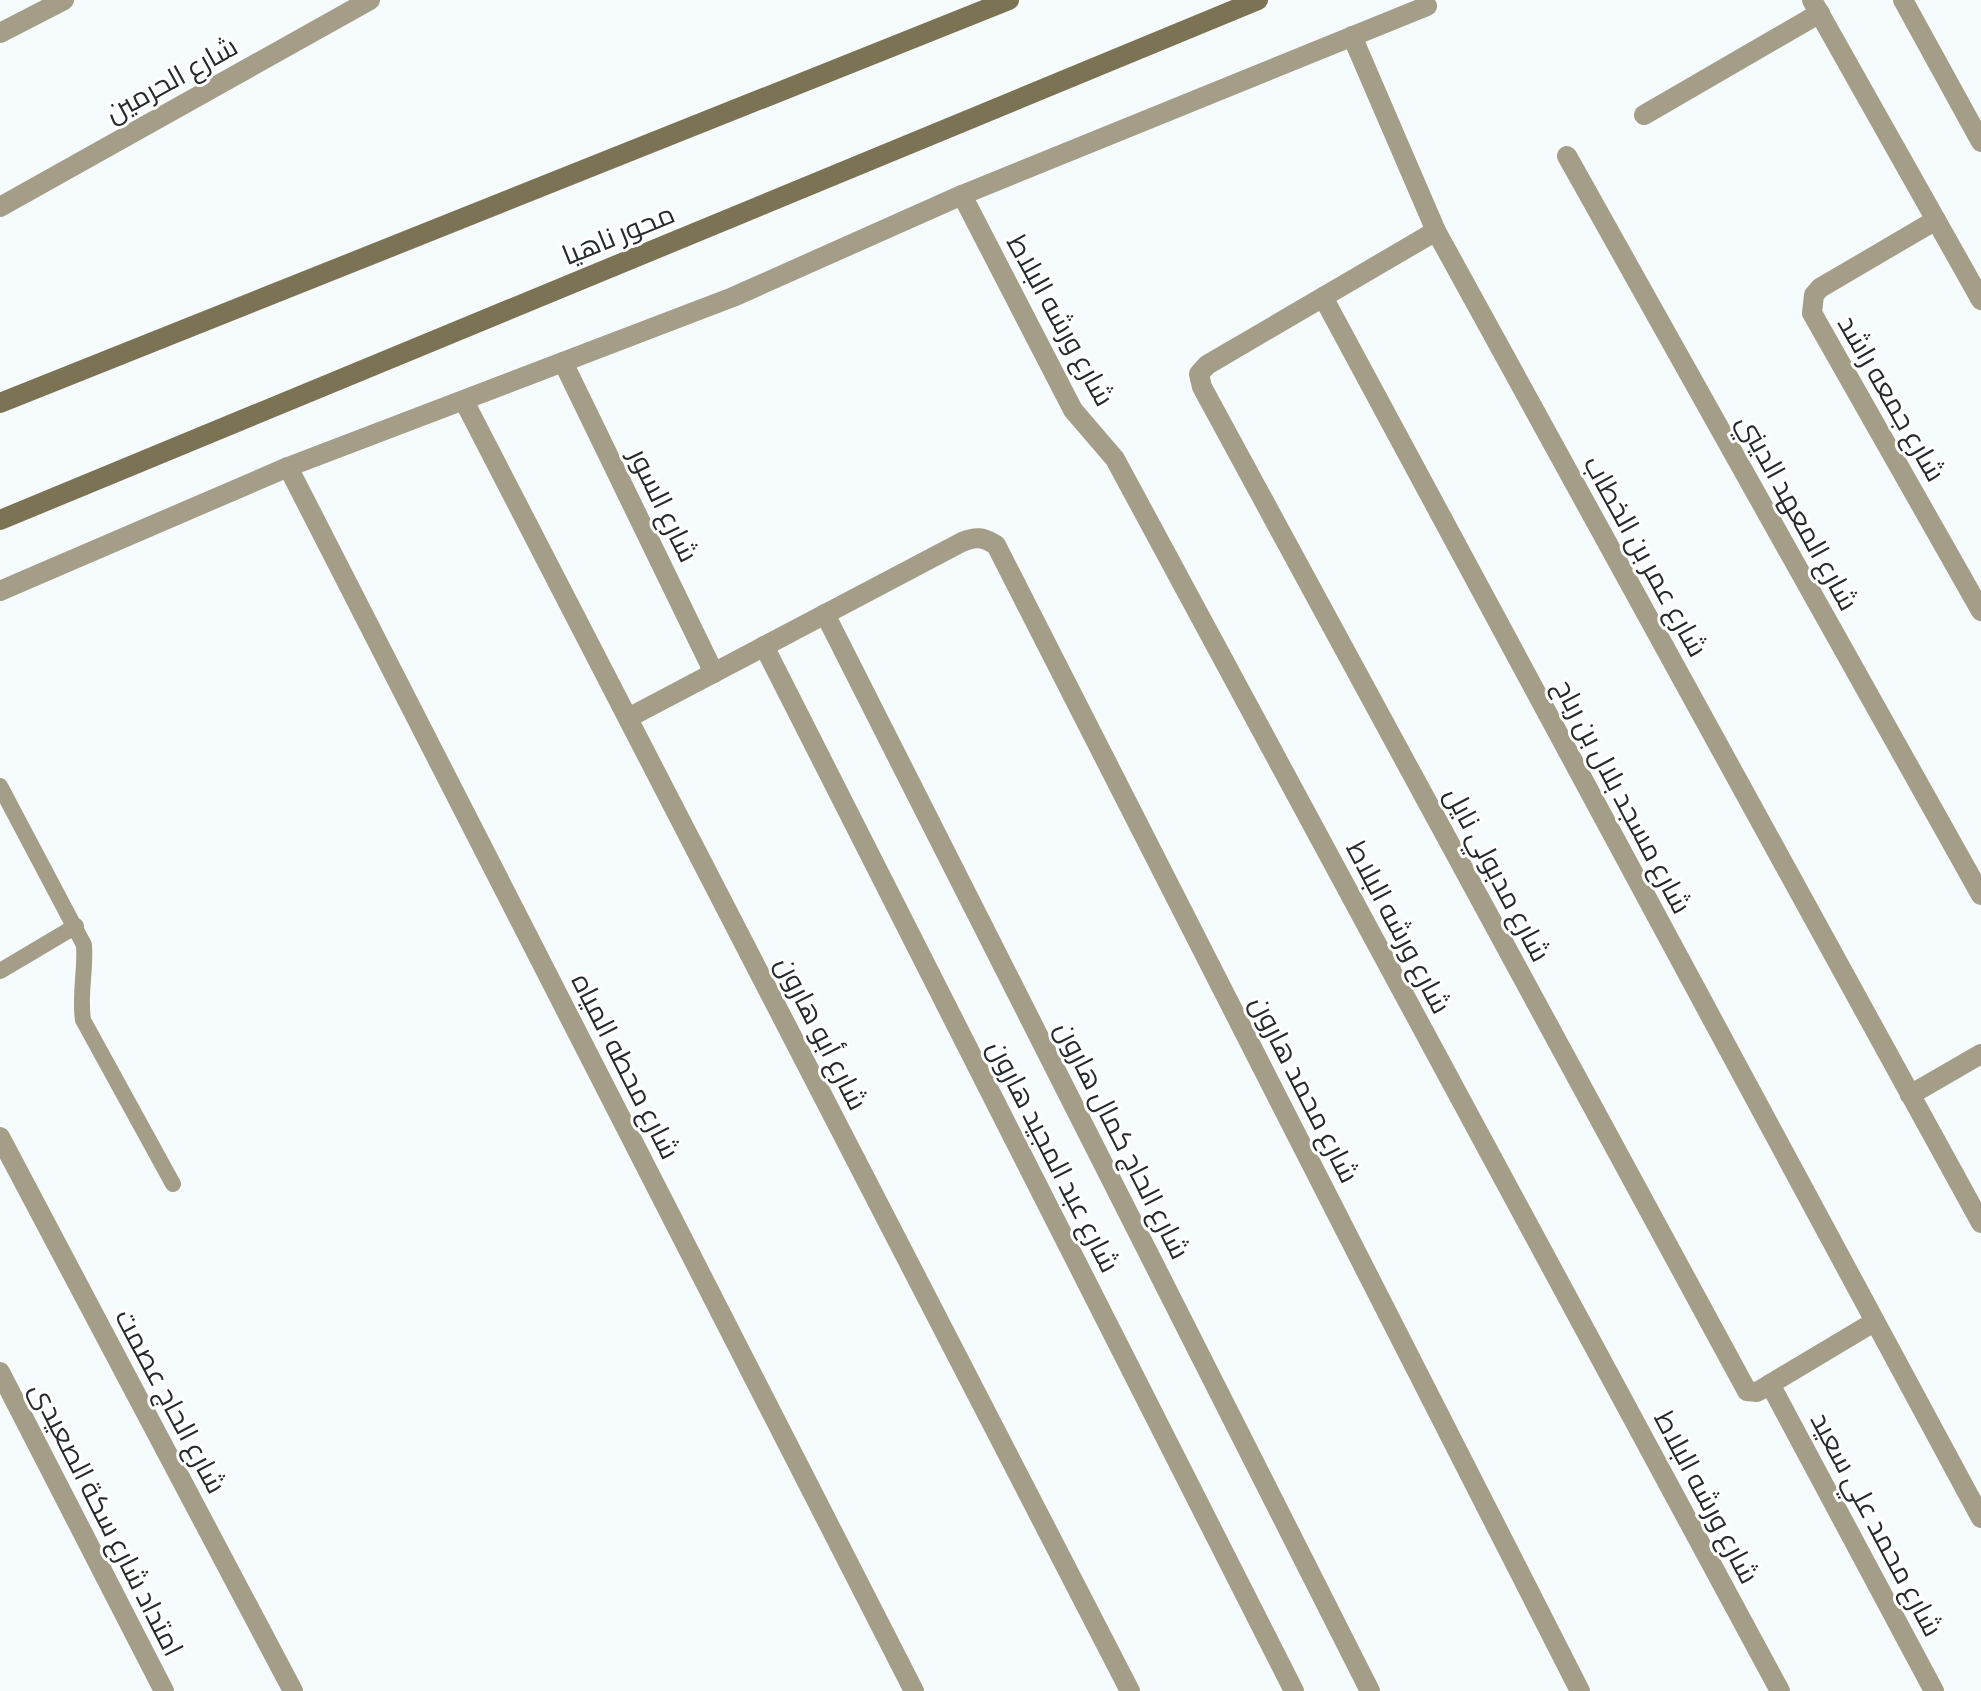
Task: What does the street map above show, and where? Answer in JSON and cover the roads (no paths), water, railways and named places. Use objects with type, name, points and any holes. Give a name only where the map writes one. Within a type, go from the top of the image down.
[{"type":"main road","points":[[0,403],[1009,0]]},
{"type":"main road","name":"محور ناهيا","points":[[0,520],[1258,0]]},
{"type":"street","points":[[0,33],[64,0]]},
{"type":"street","name":"شارع الحرمين","points":[[0,207],[370,0]]},
{"type":"street","points":[[1903,0],[1981,142]]},
{"type":"street","points":[[0,591],[288,467],[733,297],[962,195],[1427,6]]},
{"type":"street","points":[[1644,115],[1816,7],[1981,300]]},
{"type":"street","name":"شارع عمر بن الخطاب","points":[[1352,36],[1436,231],[1981,1223]]},
{"type":"street","name":"شارع المعهد الديني","points":[[1567,156],[1981,895]]},
{"type":"street","name":"شارع ورشه البلاط","points":[[962,195],[1073,410],[1115,459],[1780,1691]]},
{"type":"street","name":"شارع جمعه راشد","points":[[1936,220],[1820,288],[1814,295],[1812,313],[1981,611]]},
{"type":"street","points":[[1323,297],[1436,231]]},
{"type":"street","name":"شارع مدبولي نايل","points":[[1323,297],[1207,365],[1199,374],[1202,387],[1745,1388],[1754,1393],[1770,1384]]},
{"type":"street","name":"شارع مسجد بلال بن رباح","points":[[1323,297],[1981,1518]]},
{"type":"street","name":"شارع السور","points":[[563,362],[714,673]]},
{"type":"street","name":"شارع أبو هارون","points":[[464,401],[1130,1691]]},
{"type":"street","name":"شارع محطه المياه","points":[[288,467],[914,1691]]},
{"type":"street","name":"شارع محمد هارون","points":[[825,614],[974,537],[986,538],[996,545],[1580,1691]]},
{"type":"street","points":[[628,718],[825,614]]},
{"type":"street","name":"شارع الحاج كمال هارون","points":[[825,614],[1370,1691]]},
{"type":"street","name":"شارع عبد المجيد هارون","points":[[764,646],[1294,1691]]},
{"type":"street","points":[[1910,1095],[1981,1054]]},
{"type":"street","name":"شارع الحاج عصمت","points":[[0,1137],[293,1691]]},
{"type":"street","points":[[1770,1384],[1874,1322]]},
{"type":"street","name":"امتداد شارع سكة الصعيدى","points":[[0,1372],[158,1689]]},
{"type":"street","name":"شارع محمد علي سعيد","points":[[1770,1384],[1934,1691]]},
{"type":"lane","points":[[0,786],[84,945],[83,1020],[173,1184]]},
{"type":"lane","points":[[0,971],[76,926]]}]
